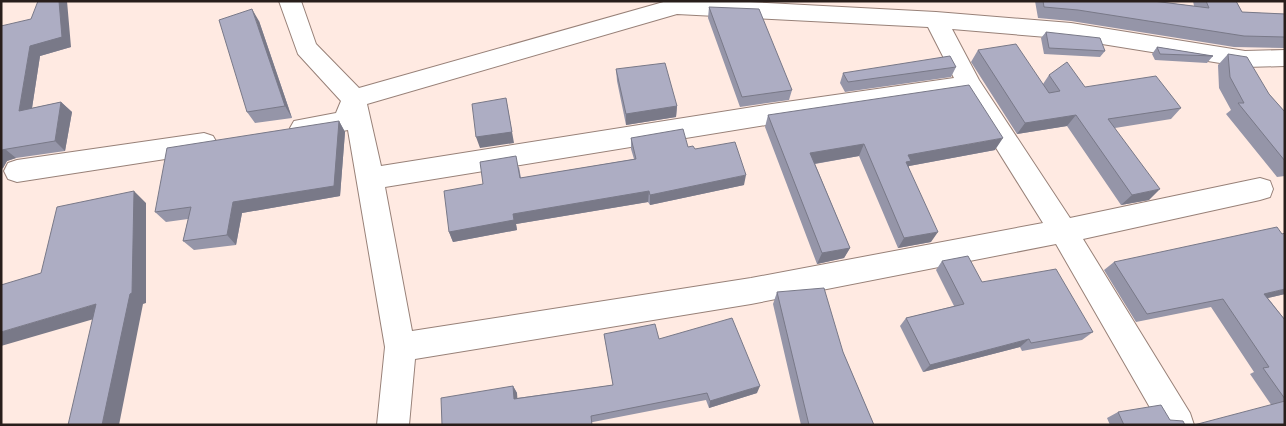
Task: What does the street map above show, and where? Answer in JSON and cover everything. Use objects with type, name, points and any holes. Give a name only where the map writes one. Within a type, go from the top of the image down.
[{"type":"street","points":[[290,1],[306,48],[354,99],[400,347],[394,425]]},
{"type":"street","points":[[354,99],[676,6],[936,20],[1071,31],[1245,59],[1285,58]]},
{"type":"street","points":[[936,20],[969,85],[1062,230],[1178,425]]},
{"type":"street","points":[[370,179],[969,85]]},
{"type":"street","points":[[279,131],[346,121],[354,99]]},
{"type":"street","points":[[17,171],[230,139]]},
{"type":"street","points":[[400,347],[751,291],[1260,189]]},
{"type":"building","points":[[38,1],[59,1],[62,37],[30,46],[19,111],[61,102],[55,141],[1,150],[1,26],[31,19]]},
{"type":"building","points":[[1043,1],[1153,1],[1209,8],[1206,1],[1236,1],[1242,12],[1285,14],[1285,37],[1244,36],[1078,10],[1044,7]]},
{"type":"building","points":[[709,7],[759,9],[792,90],[742,97]]},
{"type":"building","points":[[252,9],[285,106],[247,112],[219,20]]},
{"type":"building","points":[[1046,32],[1100,38],[1105,51],[1049,48]]},
{"type":"building","points":[[1016,44],[1049,93],[1060,91],[1049,75],[1067,62],[1085,87],[1156,76],[1181,108],[1108,119],[1160,189],[1132,195],[1076,115],[1025,123],[978,50]]},
{"type":"building","points":[[1157,47],[1213,56],[1160,54]]},
{"type":"building","points":[[1228,54],[1247,57],[1269,94],[1285,112],[1285,161],[1238,103],[1244,103],[1230,77]]},
{"type":"building","points":[[950,56],[956,67],[848,82],[843,73]]},
{"type":"building","points":[[665,63],[677,106],[626,114],[616,69]]},
{"type":"building","points":[[969,85],[1003,138],[908,155],[911,161],[906,162],[938,232],[904,238],[864,144],[810,153],[850,248],[822,253],[768,115]]},
{"type":"building","points":[[506,98],[512,132],[476,137],[472,104]]},
{"type":"building","points":[[339,121],[334,186],[233,202],[227,235],[183,241],[191,207],[155,212],[167,148]]},
{"type":"building","points":[[683,129],[688,147],[693,146],[695,149],[735,142],[746,175],[650,195],[649,191],[513,214],[514,220],[449,232],[444,191],[483,184],[480,162],[516,156],[520,178],[636,159],[631,138]]},
{"type":"building","points":[[134,191],[132,293],[130,294],[102,425],[68,425],[96,304],[1,332],[1,285],[41,273],[57,207]]},
{"type":"building","points":[[1277,227],[1282,234],[1285,233],[1285,289],[1264,294],[1285,320],[1285,399],[1263,368],[1269,367],[1223,299],[1147,314],[1114,262]]},
{"type":"building","points":[[968,256],[982,282],[1056,269],[1093,332],[1031,343],[1029,339],[930,365],[906,318],[964,304],[942,261]]},
{"type":"building","points":[[824,288],[843,352],[874,425],[809,425],[777,292]]},
{"type":"building","points":[[732,318],[760,386],[710,401],[707,393],[591,416],[592,425],[442,425],[441,398],[513,386],[514,399],[613,385],[604,334],[655,324],[659,339]]},
{"type":"building","points":[[1285,401],[1285,425],[1194,425]]},
{"type":"building","points":[[1161,405],[1170,420],[1183,421],[1185,425],[1124,425],[1118,412]]}]
